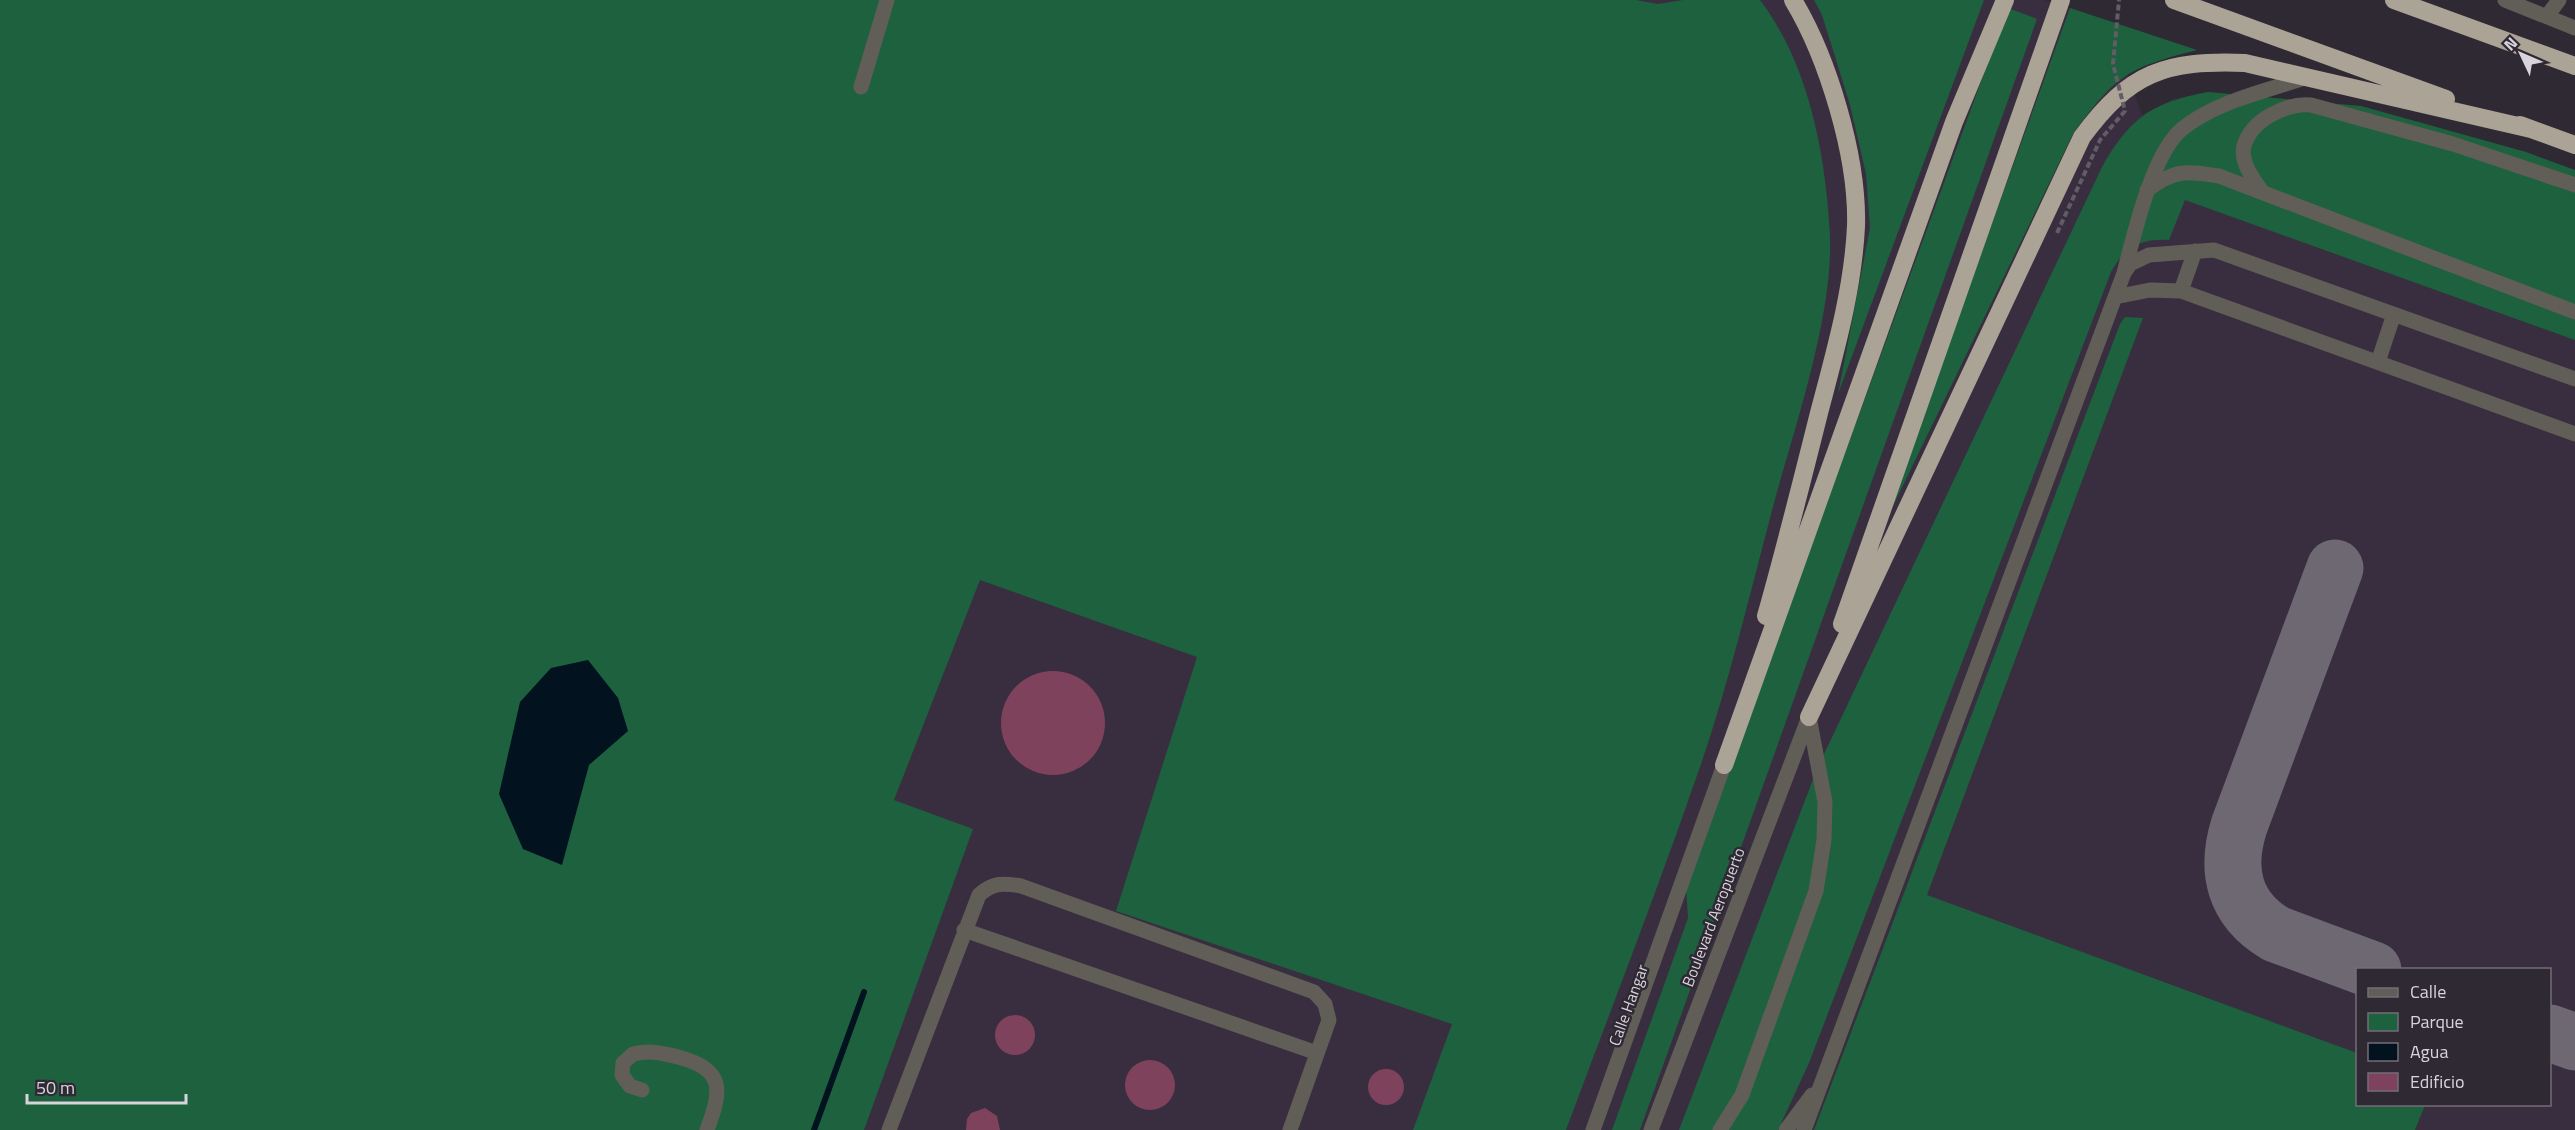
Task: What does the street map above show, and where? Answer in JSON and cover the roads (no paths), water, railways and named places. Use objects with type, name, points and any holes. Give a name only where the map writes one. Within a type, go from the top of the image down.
[{"type":"highway","points":[[1724,765],[1779,569],[1843,321],[1856,225],[1850,160],[1833,93],[1809,28],[1793,0]]},
{"type":"highway","points":[[1724,765],[1954,122],[2005,0]]},
{"type":"highway","points":[[2174,0],[2575,145]]},
{"type":"highway","points":[[2394,0],[2575,66]]},
{"type":"highway","points":[[1809,717],[2058,7]]},
{"type":"highway","points":[[1809,717],[2082,137],[2102,110],[2130,84],[2163,70],[2204,62],[2245,63],[2311,76],[2531,129]]},
{"type":"street","points":[[861,87],[887,0]]},
{"type":"street","points":[[1785,0],[1809,28]]},
{"type":"street","points":[[2505,0],[2547,16],[2574,22]]},
{"type":"street","points":[[2547,16],[2559,0]]},
{"type":"street","points":[[1804,1130],[2124,273],[2156,166],[2180,130],[2224,105],[2311,76]]},
{"type":"street","points":[[2263,193],[2247,169],[2244,147],[2253,130],[2277,111],[2297,104],[2311,105],[2453,144],[2575,185]]},
{"type":"street","points":[[2148,190],[2168,175],[2190,172],[2219,176],[2575,312]]},
{"type":"street","points":[[2124,273],[2130,264],[2149,255],[2195,251],[2222,252],[2575,379]]},
{"type":"street","points":[[2181,291],[2195,251]]},
{"type":"street","points":[[2115,297],[2150,290],[2181,291],[2575,434]]},
{"type":"street","points":[[2378,362],[2394,314]]},
{"type":"street","points":[[1720,1130],[1743,1095],[1816,891],[1824,840],[1825,802],[1809,717]]},
{"type":"street","name":"Boulevard Aeropuerto","points":[[1651,1130],[1809,717]]},
{"type":"street","points":[[1593,1130],[1681,891],[1724,765]]},
{"type":"street","points":[[890,1130],[978,895],[993,884],[1005,883],[1022,886],[1314,992],[1325,1004],[1329,1020],[1290,1130]]},
{"type":"street","name":"Calle Hangar","points":[[1602,1130],[1676,926],[1681,891]]},
{"type":"street","points":[[964,930],[1317,1053]]},
{"type":"street","points":[[642,1090],[630,1086],[622,1075],[623,1063],[633,1054],[663,1053],[699,1063],[713,1074],[718,1091],[707,1130]]},
{"type":"street","points":[[1786,1130],[1821,1083]]},
{"type":"water","points":[[588,660],[618,698],[628,731],[589,765],[562,865],[523,849],[499,794],[520,702],[551,668]]},
{"type":"waterway","points":[[814,1130],[864,992]]}]
